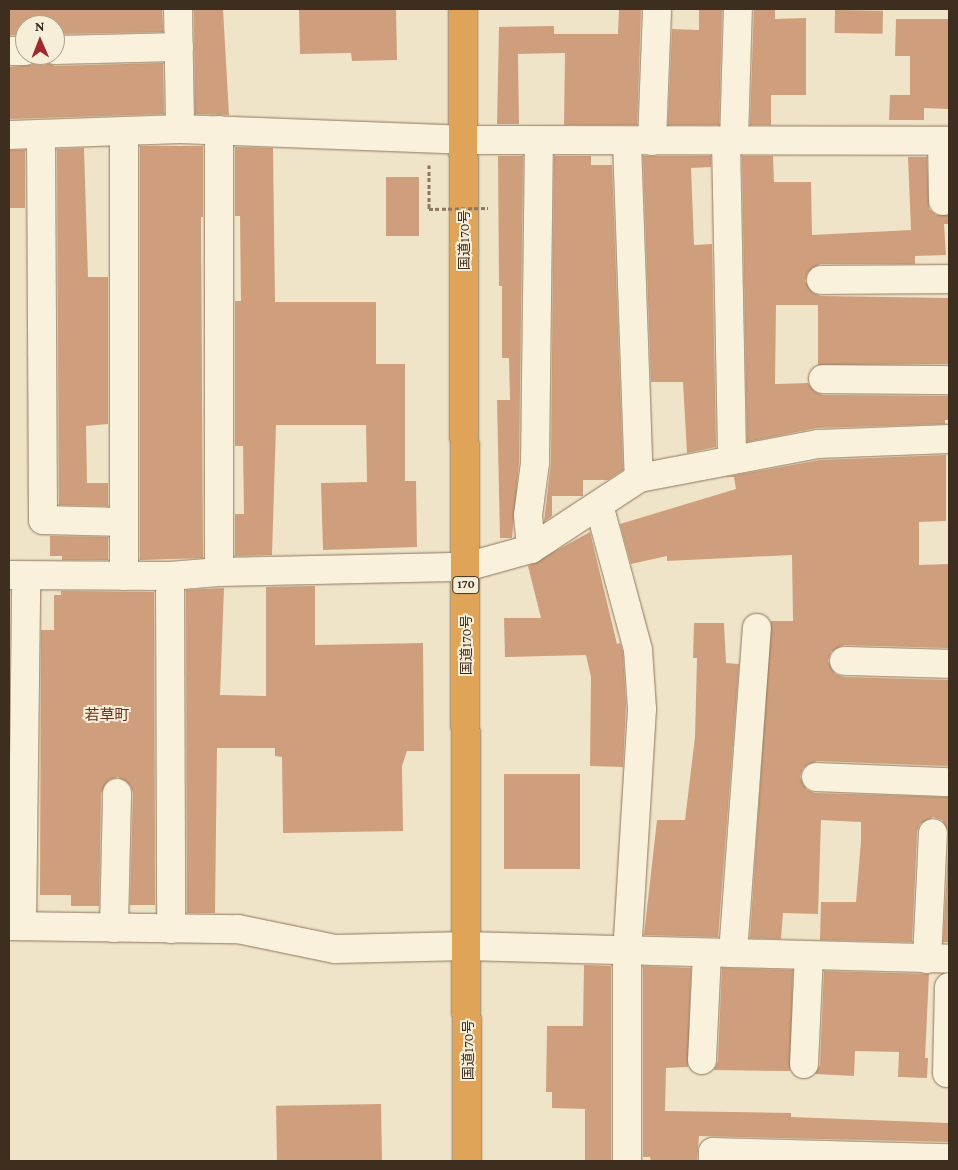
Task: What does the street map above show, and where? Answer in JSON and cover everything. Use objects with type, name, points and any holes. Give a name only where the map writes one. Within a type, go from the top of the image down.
[{"type":"highway","name":"国道170号","points":[[463,9],[468,946],[467,1161]]},
{"type":"street","points":[[178,9],[180,129]]},
{"type":"street","points":[[639,478],[639,142],[657,9]]},
{"type":"street","points":[[732,458],[730,140],[738,9]]},
{"type":"street","points":[[65,50],[179,48]]},
{"type":"street","points":[[9,135],[180,129],[463,140],[639,142],[730,140],[946,141],[943,201]]},
{"type":"street","points":[[219,130],[219,572]]},
{"type":"street","points":[[124,131],[124,576]]},
{"type":"street","points":[[41,134],[43,520],[124,522]]},
{"type":"street","points":[[531,549],[528,515],[535,463],[539,141]]},
{"type":"street","points":[[821,280],[949,279]]},
{"type":"street","points":[[823,379],[949,380]]},
{"type":"street","points":[[933,833],[938,959],[468,946],[335,949],[238,929],[16,926],[17,576],[170,576],[219,572],[466,568],[531,549],[639,478],[732,458],[818,444],[949,439]]},
{"type":"street","points":[[598,505],[638,650],[642,709],[627,951],[627,1161]]},
{"type":"street","points":[[170,576],[171,929]]},
{"type":"street","points":[[702,1060],[720,953],[758,628]]},
{"type":"street","points":[[844,661],[949,664]]},
{"type":"street","points":[[816,777],[949,782]]},
{"type":"street","points":[[114,928],[117,793]]},
{"type":"street","points":[[804,1064],[809,955]]},
{"type":"street","points":[[947,1073],[949,986]]},
{"type":"street","points":[[713,1161],[712,1152],[802,1158],[949,1158]]},
{"type":"path","points":[[429,161],[429,209],[488,208]]},
{"type":"building","points":[[9,9],[162,9],[163,32],[65,34],[65,15],[15,15],[15,35],[9,35]]},
{"type":"building","points":[[194,9],[223,9],[229,115],[195,114]]},
{"type":"building","points":[[299,9],[396,9],[397,60],[352,61],[351,53],[300,54]]},
{"type":"building","points":[[619,9],[641,9],[637,125],[564,125],[565,53],[518,54],[519,124],[497,124],[499,27],[554,26],[554,34],[618,34]]},
{"type":"building","points":[[699,9],[722,9],[719,125],[668,125],[672,29],[699,30]]},
{"type":"building","points":[[754,9],[775,9],[775,19],[806,18],[806,95],[771,95],[771,125],[750,125]]},
{"type":"building","points":[[835,10],[883,11],[883,34],[835,33]]},
{"type":"building","points":[[896,19],[949,19],[948,109],[924,108],[924,120],[889,120],[890,95],[910,95],[910,56],[895,56]]},
{"type":"building","points":[[163,63],[164,114],[9,119],[9,67]]},
{"type":"building","points":[[140,146],[203,146],[203,217],[201,217],[203,558],[140,560]]},
{"type":"building","points":[[235,147],[273,148],[275,302],[376,302],[376,364],[405,364],[405,481],[416,481],[417,547],[323,550],[321,483],[367,482],[366,425],[276,425],[272,555],[235,556],[235,514],[244,514],[243,446],[235,446],[235,301],[241,301],[240,216],[235,216]]},
{"type":"building","points":[[84,148],[88,277],[108,277],[108,424],[86,426],[87,483],[108,483],[108,506],[59,505],[57,149]]},
{"type":"building","points":[[9,150],[25,150],[25,208],[9,208]]},
{"type":"building","points":[[498,156],[523,156],[519,462],[512,538],[500,538],[497,400],[510,400],[509,358],[502,358],[502,286],[499,286]]},
{"type":"building","points":[[554,156],[591,156],[591,165],[612,165],[623,470],[608,480],[583,480],[583,496],[552,496],[552,516],[544,522],[551,463]]},
{"type":"building","points":[[643,156],[711,156],[711,167],[691,168],[694,245],[712,244],[716,447],[687,453],[683,382],[651,382]]},
{"type":"building","points":[[742,156],[773,156],[774,182],[811,182],[812,235],[911,230],[908,157],[927,157],[929,209],[936,215],[949,215],[949,224],[944,224],[946,255],[915,256],[915,264],[820,264],[808,272],[805,281],[813,293],[821,296],[949,298],[949,364],[818,365],[818,305],[776,305],[775,384],[808,383],[815,392],[823,395],[949,396],[949,420],[945,420],[945,424],[817,428],[747,442]]},
{"type":"building","points":[[386,177],[419,177],[419,236],[386,236]]},
{"type":"building","points":[[946,455],[946,521],[919,522],[919,565],[949,564],[948,648],[844,645],[831,652],[828,661],[835,674],[844,677],[949,680],[949,766],[817,761],[803,768],[800,777],[807,790],[815,793],[949,797],[949,833],[942,820],[933,817],[920,824],[917,832],[912,942],[820,940],[821,902],[856,902],[861,841],[861,822],[821,820],[818,914],[783,913],[781,939],[750,938],[771,621],[793,621],[792,555],[667,561],[667,556],[631,564],[620,524],[736,489],[734,477],[725,477],[820,460]]},
{"type":"building","points":[[590,532],[617,644],[620,643],[623,653],[626,705],[623,767],[590,766],[591,677],[586,655],[505,657],[504,618],[541,618],[528,566]]},
{"type":"building","points":[[50,536],[108,537],[108,560],[62,560],[62,556],[50,556]]},
{"type":"building","points":[[315,586],[315,645],[423,643],[424,751],[407,751],[402,766],[403,831],[283,833],[282,757],[275,756],[275,748],[217,748],[215,913],[187,913],[186,590],[224,588],[220,695],[266,696],[266,587]]},
{"type":"building","points":[[61,591],[154,592],[155,905],[130,905],[133,793],[130,785],[118,777],[109,780],[101,793],[99,906],[71,906],[71,895],[40,895],[41,630],[54,630],[54,595],[61,595]]},
{"type":"building","points":[[694,623],[724,623],[726,663],[739,664],[718,937],[644,935],[657,820],[685,820],[695,737],[697,658],[693,658]]},
{"type":"building","points":[[504,774],[580,774],[580,869],[504,869]]},
{"type":"building","points":[[949,833],[949,942],[943,942]]},
{"type":"building","points":[[584,965],[611,966],[611,1161],[585,1161],[585,1109],[552,1108],[552,1092],[546,1092],[547,1026],[583,1026]]},
{"type":"building","points":[[643,966],[691,968],[688,1067],[666,1068],[665,1111],[791,1113],[791,1117],[949,1123],[949,1142],[699,1136],[697,1161],[651,1161],[650,1157],[643,1157]]},
{"type":"building","points":[[722,968],[793,970],[790,1071],[714,1070],[718,1061]]},
{"type":"building","points":[[824,971],[929,974],[925,1058],[928,1058],[927,1078],[898,1077],[899,1052],[855,1051],[854,1076],[815,1074],[820,1065]]},
{"type":"building","points":[[381,1104],[382,1161],[277,1161],[276,1106]]},
{"type":"district","name":"若草町","points":[[107,716]]}]
